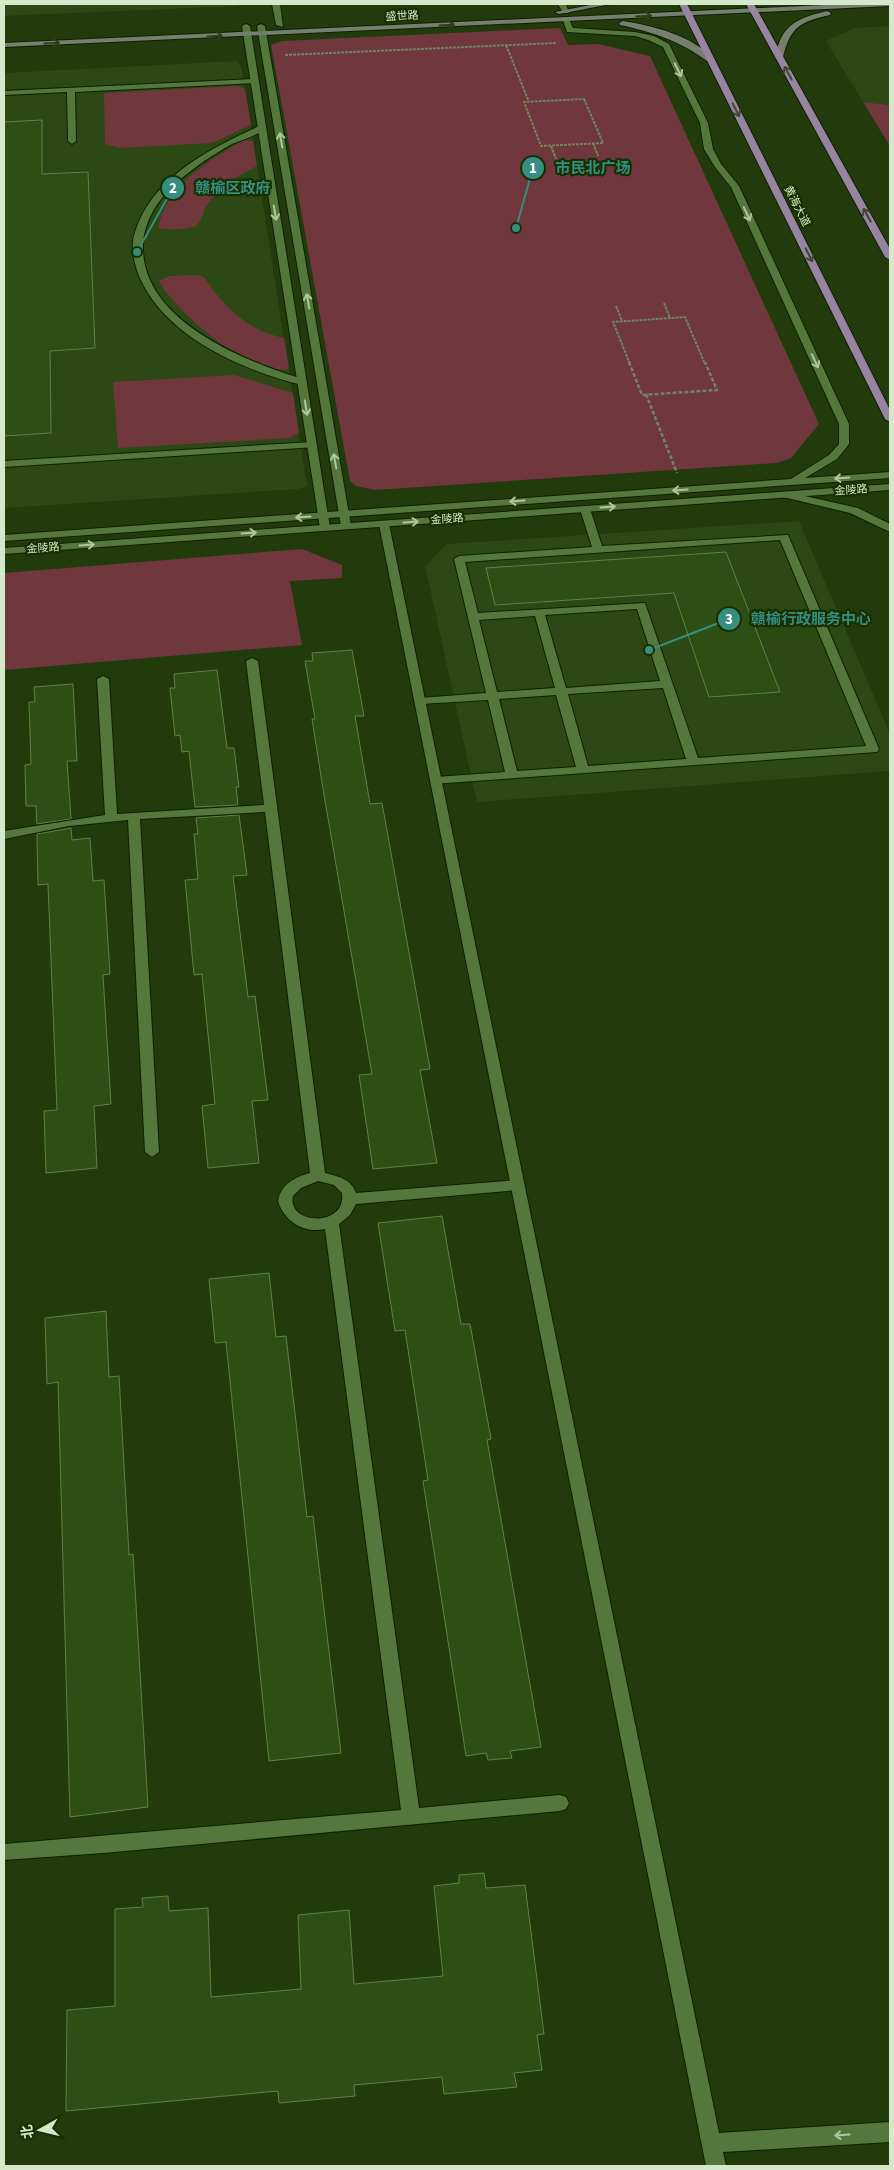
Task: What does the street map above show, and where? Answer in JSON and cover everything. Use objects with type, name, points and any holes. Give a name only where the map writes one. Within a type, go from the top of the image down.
[{"type":"main road","points":[[563,12],[607,4]]},
{"type":"main road","name":"盛世路","points":[[685,8],[737,4]]},
{"type":"main road","name":"盛世路","points":[[262,30],[280,25],[563,12],[890,4]]},
{"type":"main road","points":[[779,57],[784,35],[798,24],[824,14],[874,5]]},
{"type":"main road","points":[[752,7],[890,258]]},
{"type":"main road","name":"黄海大道","points":[[685,8],[890,419]]},
{"type":"main road","name":"盛世路","points":[[4,38],[262,30],[563,12]]},
{"type":"main road","points":[[563,12],[662,31],[694,47],[710,59]]},
{"type":"main road","name":"盛世路","points":[[4,45],[246,30]]},
{"type":"street","points":[[276,4],[280,25]]},
{"type":"street","points":[[563,12],[570,30],[635,34],[651,38],[666,46],[704,123],[703,133],[715,160],[719,168],[735,186],[844,424],[844,444],[832,457],[791,482]]},
{"type":"street","points":[[246,30],[325,528]]},
{"type":"street","points":[[262,30],[346,526]]},
{"type":"street","points":[[4,93],[254,81]]},
{"type":"street","points":[[71,90],[72,141]]},
{"type":"street","points":[[262,128],[210,152],[185,169],[165,186],[146,212],[141,226],[138,239],[139,260],[145,281],[154,295],[189,330],[235,357],[302,382]]},
{"type":"street","points":[[4,464],[312,446]]},
{"type":"street","name":"金陵路","points":[[4,538],[890,475]]},
{"type":"street","name":"金陵路","points":[[4,551],[890,487]]},
{"type":"street","points":[[787,495],[862,513],[877,519],[890,529]]},
{"type":"street","points":[[585,509],[598,550]]},
{"type":"street","points":[[384,524],[716,2166]]},
{"type":"street","points":[[436,781],[873,748],[784,537],[460,559],[512,775]]},
{"type":"street","points":[[474,617],[642,605],[693,762]]},
{"type":"street","points":[[540,612],[583,770]]},
{"type":"street","points":[[252,661],[318,1176]]},
{"type":"street","points":[[104,679],[112,820]]},
{"type":"street","points":[[420,701],[667,684]]},
{"type":"street","points":[[4,835],[27,829],[112,820],[271,808]]},
{"type":"street","points":[[134,818],[152,1152]]},
{"type":"street","points":[[318,1176],[342,1183],[348,1190],[351,1199],[348,1209],[341,1217],[330,1222],[307,1223],[295,1218],[288,1210],[285,1201],[287,1192],[294,1184],[305,1178],[318,1176]]},
{"type":"street","points":[[351,1199],[518,1185]]},
{"type":"street","points":[[330,1222],[411,1817]]},
{"type":"street","points":[[4,1852],[102,1846],[560,1803]]},
{"type":"street","points":[[711,2143],[890,2132]]},
{"type":"path","points":[[267,56],[560,43]]},
{"type":"path","points":[[506,45],[529,102]]},
{"type":"path","points":[[584,99],[603,143],[593,143],[541,146],[524,102],[584,99]]},
{"type":"path","points":[[593,143],[598,156]]},
{"type":"path","points":[[551,146],[556,159]]},
{"type":"path","points":[[664,303],[670,318]]},
{"type":"path","points":[[616,306],[622,321]]},
{"type":"path","points":[[686,317],[717,390],[642,395],[613,322],[670,318],[686,317]]},
{"type":"path","points":[[646,394],[683,489]]},
{"type":"shaded area","points":[[4,4],[237,4],[237,6],[4,16]]},
{"type":"shaded area","points":[[890,26],[890,105],[863,102],[826,41],[855,28]]},
{"type":"shaded area","points":[[560,28],[568,45],[598,44],[650,56],[819,424],[791,458],[777,463],[375,490],[356,486],[350,481],[271,45],[282,41]]},
{"type":"shaded area","points":[[238,61],[242,70],[307,486],[298,489],[4,508],[4,73]]},
{"type":"shaded area","points":[[237,86],[245,89],[251,125],[212,143],[120,148],[105,144],[104,93]]},
{"type":"shaded area","points":[[863,102],[890,105],[890,146]]},
{"type":"shaded area","points":[[244,140],[253,141],[257,166],[236,178],[218,192],[206,206],[200,220],[194,227],[184,229],[158,228],[163,212],[179,187],[203,166]]},
{"type":"shaded area","points":[[197,275],[204,277],[219,298],[238,316],[259,330],[284,338],[289,368],[274,369],[256,364],[237,354],[197,325],[167,294],[159,281],[169,276]]},
{"type":"shaded area","points":[[234,375],[293,393],[299,433],[289,438],[118,448],[113,382]]},
{"type":"shaded area","points":[[799,521],[890,734],[890,771],[477,802],[425,566],[447,544]]},
{"type":"shaded area","points":[[302,549],[342,565],[342,578],[290,581],[302,645],[4,670],[4,573]]},
{"type":"building","points":[[42,120],[42,174],[88,172],[95,348],[50,351],[51,433],[4,436],[4,122]]},
{"type":"building","points":[[726,552],[780,692],[709,697],[674,593],[495,605],[486,568]]},
{"type":"building","points":[[352,650],[364,716],[355,716],[370,804],[382,803],[430,1069],[420,1070],[437,1163],[373,1169],[359,1075],[372,1074],[323,789],[312,719],[315,719],[305,661],[313,661],[312,653]]},
{"type":"building","points":[[217,670],[227,748],[234,748],[239,787],[236,787],[238,805],[195,807],[189,751],[182,752],[180,735],[175,736],[170,688],[175,688],[174,674]]},
{"type":"building","points":[[73,684],[77,761],[67,761],[71,819],[37,824],[36,806],[26,806],[25,765],[31,764],[29,702],[35,702],[34,687]]},
{"type":"building","points":[[239,815],[247,875],[233,876],[248,997],[255,996],[268,1100],[252,1101],[259,1163],[208,1168],[202,1106],[215,1104],[202,974],[194,975],[185,880],[198,879],[194,834],[198,834],[196,818]]},
{"type":"building","points":[[71,828],[72,840],[90,838],[93,881],[104,880],[110,974],[103,975],[111,1104],[94,1106],[97,1168],[46,1173],[44,1111],[57,1110],[48,884],[38,885],[37,834]]},
{"type":"building","points":[[442,1216],[461,1324],[470,1324],[491,1439],[487,1440],[541,1747],[510,1751],[512,1758],[488,1760],[486,1753],[466,1756],[423,1481],[428,1480],[405,1330],[395,1331],[378,1223]]},
{"type":"building","points":[[269,1273],[276,1337],[286,1336],[307,1517],[313,1516],[341,1753],[269,1761],[226,1342],[215,1343],[209,1279]]},
{"type":"building","points":[[106,1311],[109,1377],[119,1376],[129,1555],[133,1554],[148,1807],[70,1817],[58,1382],[47,1384],[45,1318]]},
{"type":"building","points":[[484,1873],[486,1888],[525,1885],[544,2034],[537,2035],[542,2070],[514,2073],[517,2087],[444,2094],[442,2077],[354,2085],[355,2096],[279,2103],[278,2091],[66,2111],[67,2010],[115,2006],[115,1909],[143,1907],[142,1898],[168,1896],[169,1911],[208,1908],[211,1997],[301,1989],[298,1915],[349,1910],[354,1984],[443,1976],[434,1886],[459,1883],[459,1875]]},
{"type":"place","name":"市民北广场","points":[[516,228]]},
{"type":"place","name":"赣榆区政府","points":[[137,252]]},
{"type":"place","name":"赣榆行政服务中心","points":[[649,650]]}]
